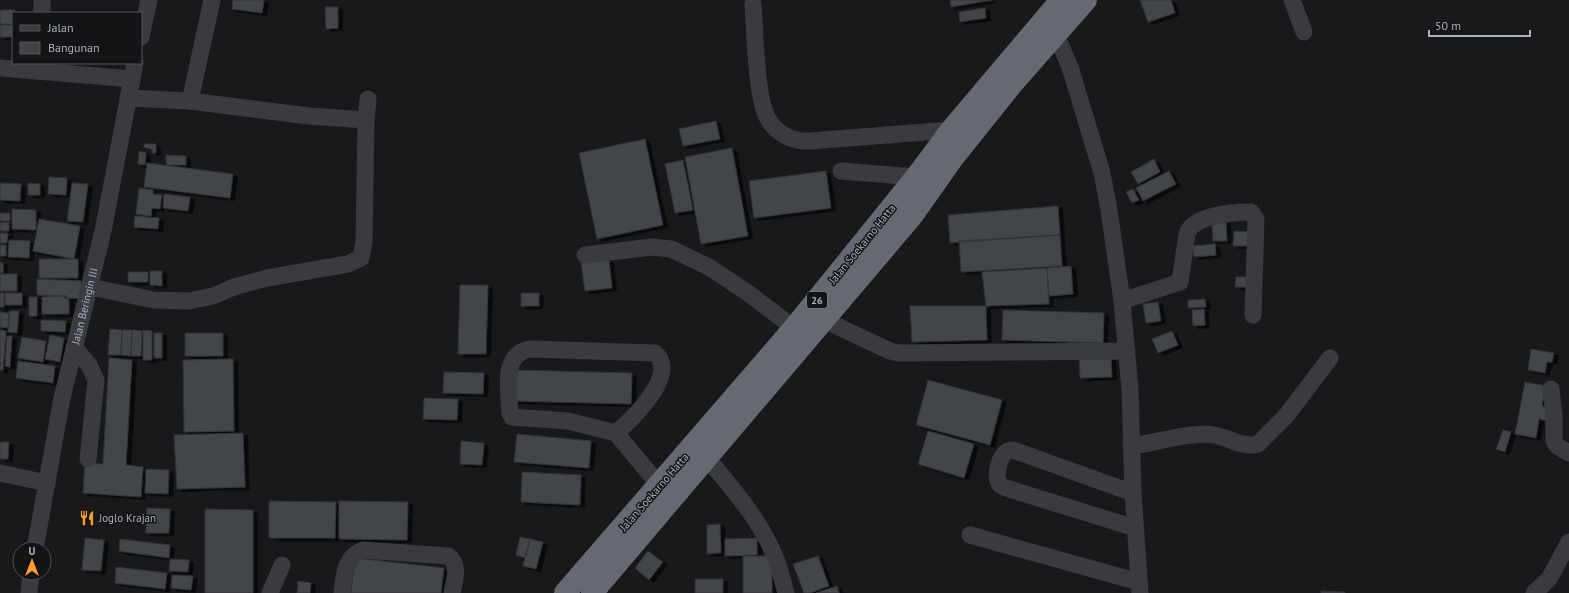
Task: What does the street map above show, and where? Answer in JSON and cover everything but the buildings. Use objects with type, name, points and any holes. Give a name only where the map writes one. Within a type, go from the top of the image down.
[{"type":"highway","name":"Jalan Soekarno Hatta","points":[[598,590],[706,457],[912,216],[945,154],[951,130],[1061,0]]},
{"type":"highway","name":"Jalan Soekarno Hatta","points":[[565,593],[794,328],[916,177],[945,154],[1013,83],[1086,0]]},
{"type":"street","points":[[42,0],[42,12]]},
{"type":"street","points":[[142,32],[149,0]]},
{"type":"street","points":[[190,101],[212,0]]},
{"type":"street","points":[[1292,0],[1304,32]]},
{"type":"street","points":[[753,4],[759,81],[764,110],[773,125],[792,140],[810,141],[951,130]]},
{"type":"street","points":[[970,535],[1139,588],[1133,493],[1130,389],[1122,301],[1109,210],[1102,173],[1070,67],[1056,35]]},
{"type":"street","name":"Jalan Beringin III","points":[[36,541],[62,398],[90,287],[135,64]]},
{"type":"street","points":[[0,68],[39,67],[132,79]]},
{"type":"street","points":[[128,98],[190,101],[308,116],[366,120]]},
{"type":"street","points":[[90,287],[154,300],[189,302],[213,296],[234,287],[267,278],[348,264],[356,261],[363,253],[364,242],[366,120],[368,99]]},
{"type":"street","points":[[841,171],[916,177]]},
{"type":"street","points":[[1122,301],[1180,282],[1187,234],[1188,230],[1194,225],[1219,215],[1251,212],[1256,219],[1253,315]]},
{"type":"street","points":[[585,255],[652,247],[671,249],[709,267],[748,293],[794,328]]},
{"type":"street","points":[[824,320],[890,351],[898,353],[1126,351]]},
{"type":"street","points":[[74,347],[92,369],[96,384],[88,460]]},
{"type":"street","points":[[616,433],[638,412],[659,382],[662,366],[660,358],[655,353],[529,349],[520,352],[512,359],[509,372],[510,413],[512,416],[568,421],[616,433],[659,485]]},
{"type":"street","points":[[1131,446],[1202,434],[1225,438],[1244,445],[1258,444],[1286,416],[1330,358]]},
{"type":"street","points":[[1551,389],[1554,415],[1554,441],[1560,448],[1569,453]]},
{"type":"street","points":[[1133,493],[1014,450],[1008,451],[1004,454],[996,477],[999,484],[1003,487],[1135,528]]},
{"type":"street","points":[[706,457],[737,494],[765,535],[778,565],[786,593]]},
{"type":"street","points":[[0,472],[47,484]]},
{"type":"street","points":[[1534,593],[1549,579],[1569,542]]},
{"type":"street","points":[[342,593],[348,560],[356,553],[363,550],[448,556],[453,561],[456,568],[452,593]]},
{"type":"street","points":[[270,593],[282,565]]},
{"type":"street","points":[[29,593],[30,581]]},
{"type":"place","name":"Joglo Krajan","points":[[87,518]]}]
